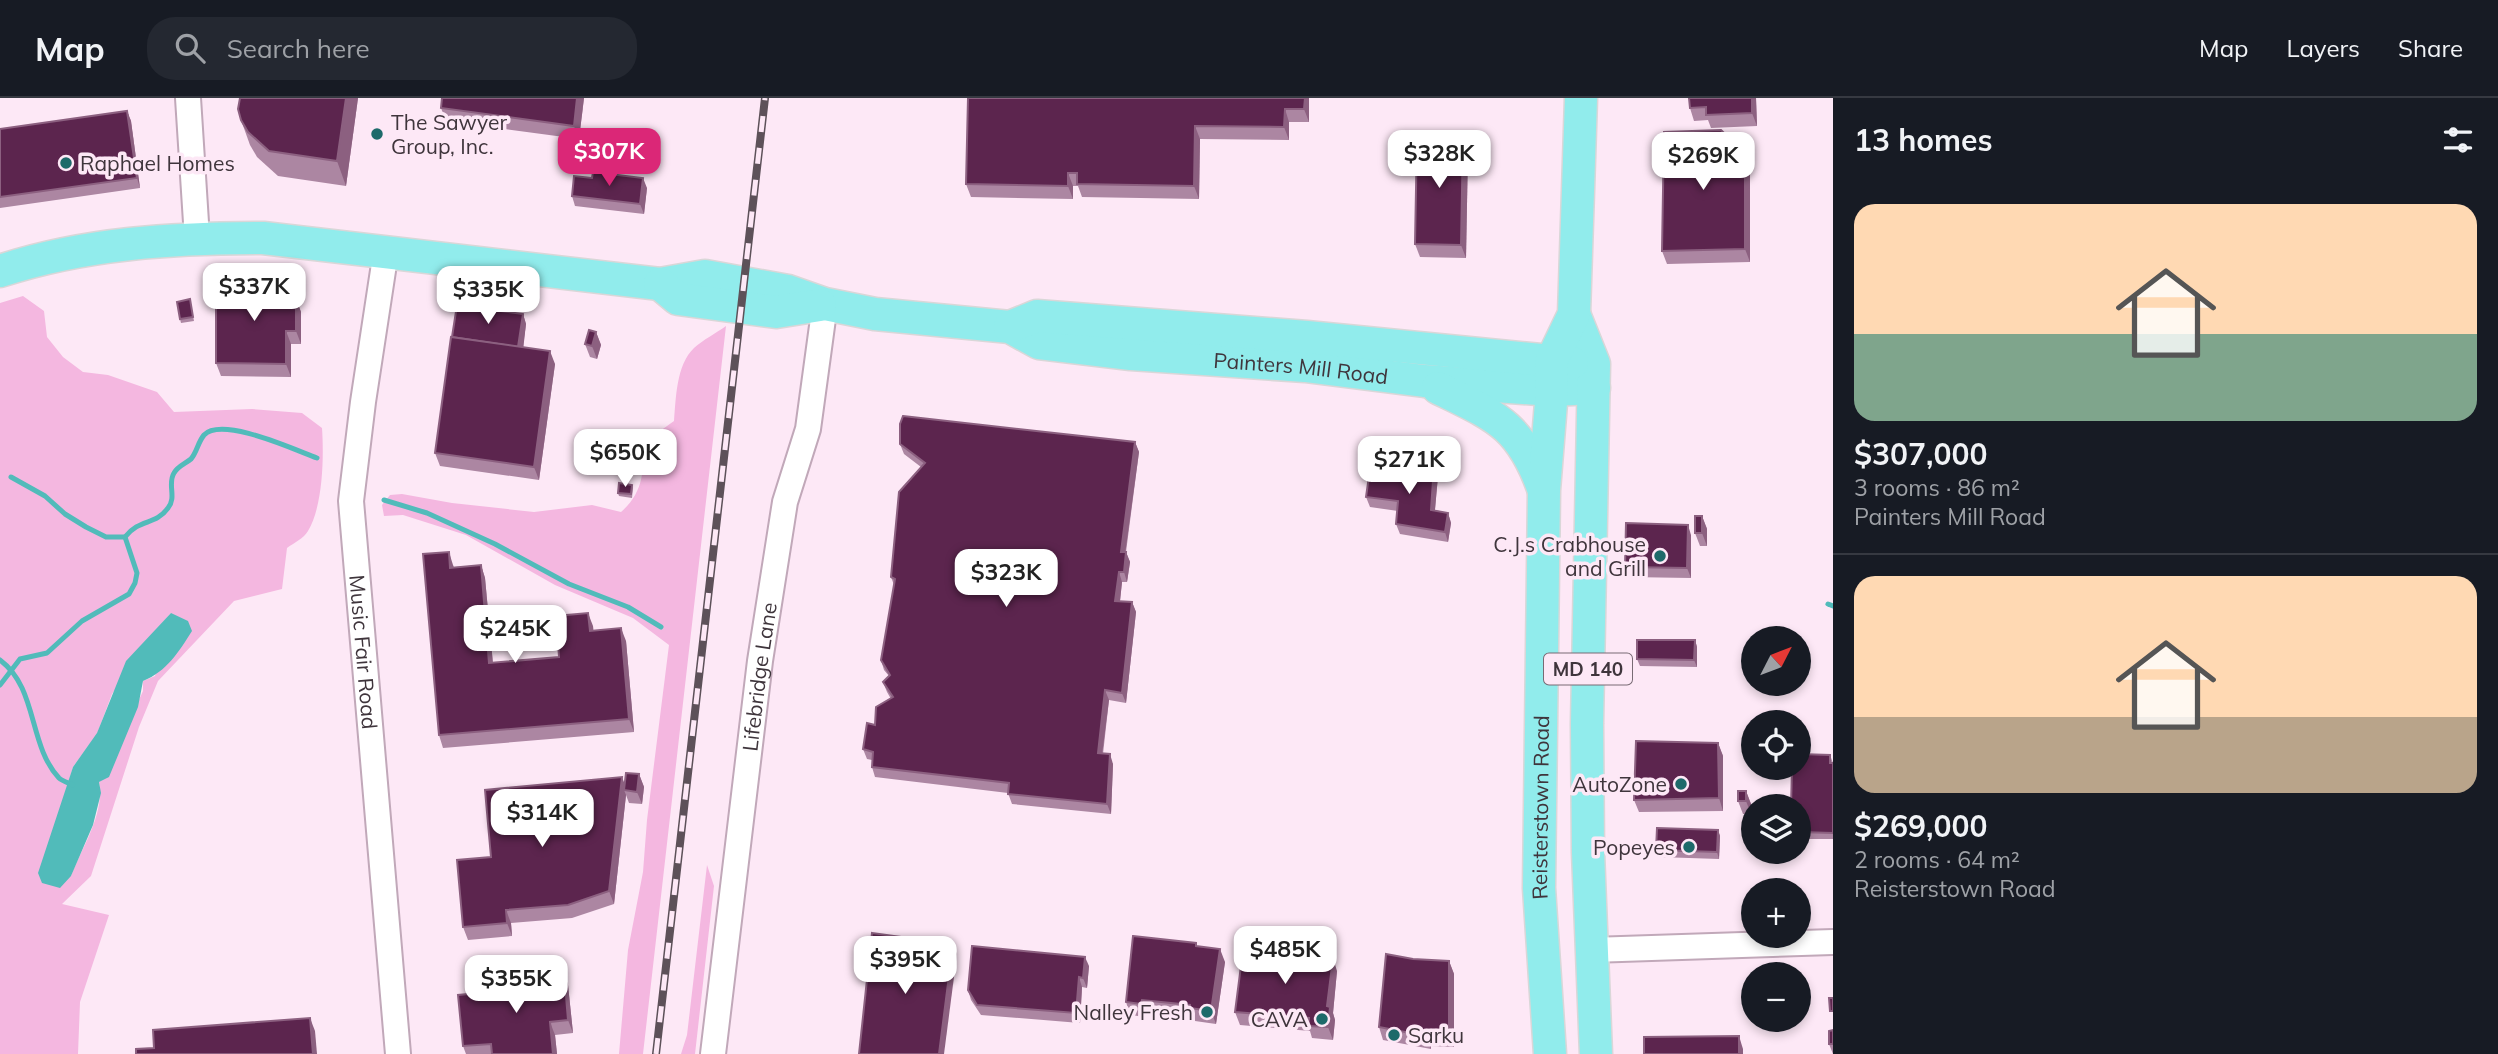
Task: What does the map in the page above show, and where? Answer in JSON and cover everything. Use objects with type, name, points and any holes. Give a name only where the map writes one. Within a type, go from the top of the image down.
[{"type":"main road","name":"Reisterstown Road","points":[[1550,1054],[1539,888],[1544,490],[1552,376],[1574,314],[1581,98]]},
{"type":"main road","name":"Painters Mill Road","points":[[0,271],[77,252],[124,244],[197,238],[263,238],[660,284],[705,276],[788,291],[825,304],[875,314],[1010,327],[1039,343],[1168,358],[1331,368],[1370,376],[1424,382],[1594,376]]},
{"type":"main road","name":"Reisterstown Road","points":[[1574,314],[1594,376],[1587,724],[1591,950],[1596,1054]]},
{"type":"main road","name":"Painters Mill Road","points":[[1010,327],[1037,316],[1307,337],[1552,376]]},
{"type":"main road","points":[[1424,382],[1492,415],[1508,426],[1531,458],[1544,490]]},
{"type":"street","points":[[188,98],[197,238]]},
{"type":"street","name":"Music Fair Road","points":[[386,251],[351,501],[398,1054]]},
{"type":"street","name":"Lifebridge Lane","points":[[713,1054],[760,661],[785,502],[808,429],[825,304]]},
{"type":"street","points":[[1591,950],[1833,943]]},
{"type":"shaded area","points":[[23,296],[44,311],[47,337],[63,357],[83,372],[108,375],[157,392],[174,412],[252,409],[302,413],[322,428],[322,467],[317,508],[306,534],[287,548],[282,589],[234,601],[158,681],[139,727],[91,876],[62,904],[109,915],[80,1002],[78,1054],[0,1054],[0,303]],"holes":[[[171,613],[155,676],[143,681],[143,691],[99,782],[96,818],[71,876],[58,817],[73,767],[97,734],[112,694],[152,635]]]},
{"type":"shaded area","points":[[726,326],[643,1054],[619,1054],[628,950],[643,872],[669,645],[633,618],[555,585],[466,535],[403,515],[384,516],[382,505],[390,495],[402,494],[452,503],[534,512],[592,505],[621,512],[638,488],[646,441],[674,421],[680,373],[688,355]]},
{"type":"shaded area","points":[[707,865],[714,886],[695,1054],[681,1054],[687,1035]]},
{"type":"water","points":[[171,613],[188,621],[192,631],[165,667],[143,681],[138,707],[109,777],[99,782],[101,793],[93,825],[71,876],[60,888],[42,883],[38,873],[73,767],[97,733],[126,661]]},
{"type":"building","points":[[240,98],[346,98],[337,161],[269,151],[248,132],[241,120],[238,109]]},
{"type":"building","points":[[442,98],[577,98],[574,126],[441,108]]},
{"type":"building","points":[[968,98],[1305,98],[1304,109],[1285,109],[1284,127],[1195,126],[1194,186],[1077,184],[1077,173],[1068,173],[1068,186],[966,184]]},
{"type":"building","points":[[1689,98],[1752,98],[1752,113],[1706,115],[1706,107],[1690,108]]},
{"type":"building","points":[[127,111],[137,178],[0,197],[0,129]]},
{"type":"building","points":[[1721,130],[1745,154],[1745,249],[1662,251],[1664,132]]},
{"type":"building","points":[[1417,136],[1463,137],[1461,245],[1415,244]]},
{"type":"building","points":[[593,172],[643,178],[640,204],[572,196],[574,176],[592,178]]},
{"type":"building","points":[[242,277],[261,277],[260,283],[273,283],[273,288],[291,288],[291,299],[296,299],[296,331],[286,331],[286,364],[216,363],[216,302],[223,302],[223,291],[232,291],[232,284],[242,284]]},
{"type":"building","points":[[190,299],[193,317],[180,319],[177,302]]},
{"type":"building","points":[[457,305],[523,314],[518,347],[452,337]]},
{"type":"building","points":[[589,330],[596,332],[592,346],[585,344]]},
{"type":"building","points":[[451,337],[550,351],[534,467],[435,453]]},
{"type":"building","points":[[903,416],[1135,442],[1121,552],[1126,552],[1124,572],[1119,572],[1115,601],[1132,602],[1122,693],[1105,690],[1098,753],[1110,754],[1107,804],[1008,794],[1009,783],[872,767],[873,752],[863,749],[867,723],[875,725],[876,707],[893,697],[883,682],[890,675],[881,660],[895,579],[891,577],[899,492],[925,463],[900,444],[900,424]]},
{"type":"building","points":[[1418,464],[1434,466],[1431,510],[1448,513],[1445,532],[1396,524],[1398,501],[1366,497],[1370,469],[1404,473],[1405,468],[1416,470]]},
{"type":"building","points":[[619,483],[632,485],[631,494],[618,493]]},
{"type":"building","points":[[1695,516],[1702,516],[1702,533],[1695,533]]},
{"type":"building","name":"C.J.s Crabhouse and Grill","points":[[1626,523],[1688,525],[1687,568],[1625,567]]},
{"type":"building","points":[[449,552],[450,568],[481,565],[489,663],[559,657],[556,616],[588,613],[590,631],[621,628],[629,719],[439,735],[423,554]]},
{"type":"building","points":[[1637,640],[1695,640],[1694,660],[1637,659]]},
{"type":"building","name":"AutoZone","points":[[1636,741],[1718,743],[1719,798],[1634,800]]},
{"type":"building","points":[[1811,754],[1830,755],[1830,763],[1833,763],[1833,833],[1811,832],[1811,794],[1791,794],[1792,780],[1811,780]]},
{"type":"building","points":[[626,773],[639,774],[637,792],[624,790]]},
{"type":"building","points":[[622,777],[609,891],[568,905],[506,910],[507,923],[463,927],[457,860],[491,857],[485,790]]},
{"type":"building","points":[[1738,791],[1746,791],[1746,794],[1741,794],[1741,801],[1738,801]]},
{"type":"building","name":"Popeyes","points":[[1657,828],[1718,830],[1717,852],[1656,850]]},
{"type":"building","points":[[872,933],[953,944],[939,1054],[859,1054]]},
{"type":"building","points":[[1133,936],[1196,943],[1196,946],[1220,949],[1211,1011],[1190,1008],[1190,1005],[1142,1000],[1141,1004],[1126,1002]]},
{"type":"building","points":[[972,946],[1085,957],[1083,978],[1079,977],[1076,1013],[977,1005],[968,990]]},
{"type":"building","points":[[1243,950],[1333,958],[1327,1006],[1330,1007],[1328,1027],[1308,1026],[1309,1018],[1235,1012]]},
{"type":"building","points":[[1386,954],[1449,961],[1449,1034],[1427,1033],[1426,1036],[1379,1027]]},
{"type":"building","points":[[564,972],[568,1020],[550,1022],[553,1054],[492,1054],[491,1044],[463,1046],[458,995],[514,990],[513,977]]},
{"type":"building","points":[[1829,998],[1833,998],[1833,1011],[1830,1011]]},
{"type":"building","points":[[310,1018],[313,1054],[136,1054],[136,1049],[154,1048],[153,1030]]},
{"type":"building","points":[[1833,1030],[1833,1044],[1829,1044],[1829,1031]]},
{"type":"building","points":[[1739,1036],[1739,1054],[1644,1054],[1644,1037]]},
{"type":"waterway","points":[[0,685],[20,659],[47,653],[82,621],[129,594],[137,573],[125,537],[136,527],[163,514],[168,508],[172,499],[172,477],[191,459],[204,435],[213,430],[242,432],[317,458]]},
{"type":"waterway","points":[[11,477],[45,496],[65,514],[86,527],[106,537],[125,537]]},
{"type":"waterway","points":[[384,500],[427,513],[495,544],[569,584],[628,607],[661,627]]},
{"type":"waterway","points":[[1828,604],[1833,606]]},
{"type":"waterway","points":[[0,660],[21,686],[49,765],[59,778],[73,785]]},
{"type":"railway","points":[[656,1054],[765,98]]},
{"type":"place","name":"The Sawyer Group, Inc.","points":[[377,134]]},
{"type":"place","name":"Raphael Homes","points":[[66,163]]},
{"type":"place","name":"C.J.s Crabhouse and Grill","points":[[1660,556]]},
{"type":"place","name":"AutoZone","points":[[1681,784]]},
{"type":"place","name":"Popeyes","points":[[1689,847]]},
{"type":"place","name":"Nalley Fresh","points":[[1207,1012]]},
{"type":"place","name":"CAVA","points":[[1322,1019]]},
{"type":"place","name":"Sarku","points":[[1394,1035]]}]
